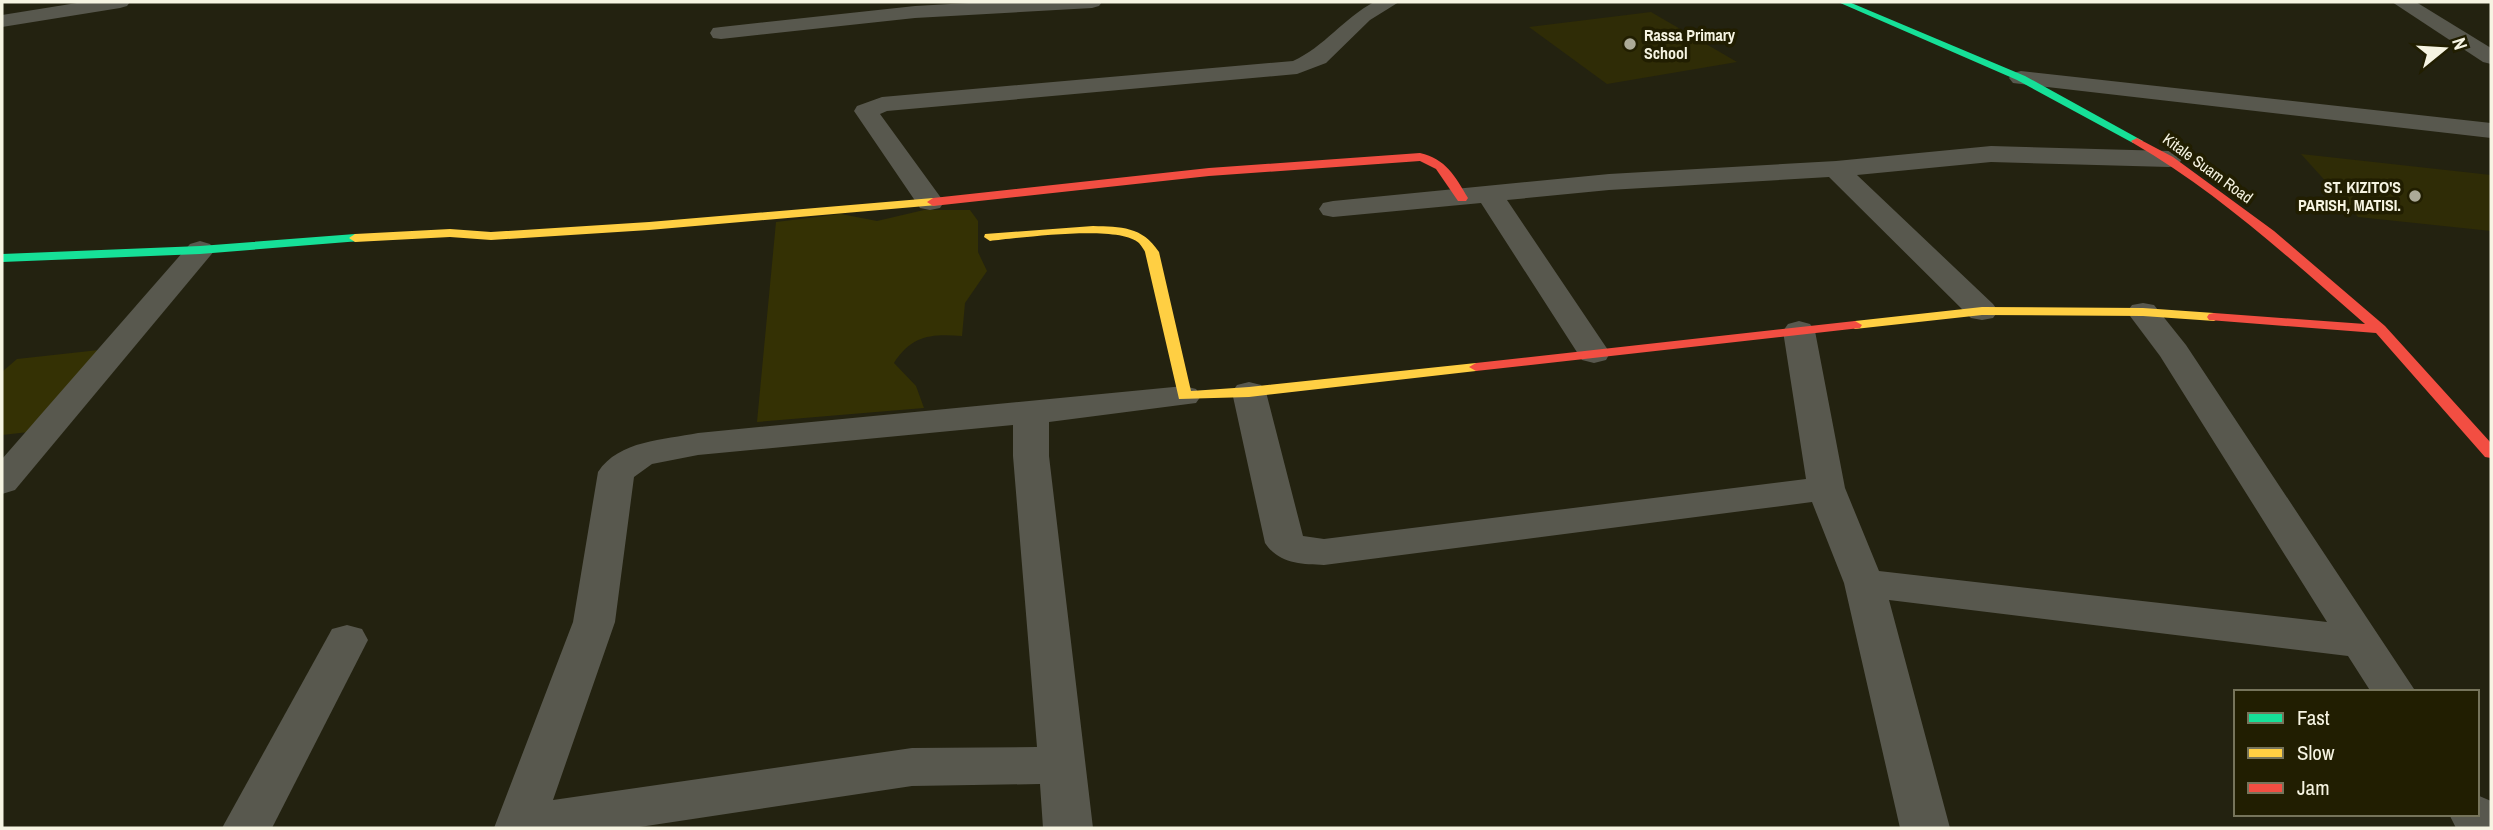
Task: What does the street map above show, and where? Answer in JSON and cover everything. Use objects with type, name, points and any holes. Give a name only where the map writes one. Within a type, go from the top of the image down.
[{"type":"main road","name":"Kitale Suam Road","points":[[1843,2],[2021,78],[2169,159],[2269,234],[2379,329],[2491,453]]},
{"type":"main road","points":[[2,258],[200,250],[393,235],[450,233],[491,236],[649,226],[930,202],[1209,172],[1429,157],[1476,197]]},
{"type":"main road","points":[[990,237],[1091,230],[1122,232],[1142,237],[1152,252],[1184,396],[1249,392],[1982,311],[2143,312],[2379,329]]},
{"type":"street","points":[[2,21],[120,2]]},
{"type":"street","points":[[721,33],[915,12],[1092,2]]},
{"type":"street","points":[[930,202],[866,111],[869,107],[1297,67],[1318,58],[1363,16],[1389,2]]},
{"type":"street","points":[[2402,2],[2491,57]]},
{"type":"street","points":[[2021,78],[2491,131]]},
{"type":"street","points":[[1333,209],[1609,182],[1836,169],[1991,154],[2169,159]]},
{"type":"street","points":[[1836,169],[1982,311]]},
{"type":"street","points":[[1476,197],[1594,353]]},
{"type":"street","points":[[2,482],[200,250]]},
{"type":"street","points":[[2143,312],[2174,352],[2393,690]]},
{"type":"street","points":[[1799,331],[1826,488],[1864,583],[1925,828]]},
{"type":"street","points":[[1249,392],[1285,542],[1296,550],[1324,552],[1826,488]]},
{"type":"street","points":[[1062,765],[912,767],[519,827],[594,622],[616,472],[640,455],[698,444],[1184,396]]},
{"type":"street","points":[[1031,413],[1031,456],[1068,828]]},
{"type":"street","points":[[1864,583],[2362,642]]},
{"type":"street","points":[[247,828],[346,640]]},
{"type":"shaded area","name":"Rassa Primary School","points":[[1651,12],[1737,62],[1607,84],[1529,27]]},
{"type":"shaded area","name":"ST. KIZITO'S PARISH, MATISI.","points":[[2301,154],[2491,175],[2491,231],[2358,217]]},
{"type":"shaded area","points":[[924,210],[970,210],[978,221],[978,252],[987,271],[965,303],[962,336],[923,338],[908,347],[894,363],[916,386],[924,408],[757,422],[776,222],[841,214],[877,221]]},
{"type":"shaded area","points":[[99,350],[29,432],[2,435],[2,372],[17,359]]},
{"type":"traffic: fast","points":[[1842,2],[2021,78],[2137,141]]},
{"type":"traffic: fast","points":[[2,258],[200,250],[355,238]]},
{"type":"traffic: slow","points":[[355,238],[450,233],[491,236],[649,226],[933,202]]},
{"type":"traffic: slow","points":[[990,237],[1093,230],[1131,234],[1143,239],[1152,252],[1184,396],[1249,392],[1476,367]]},
{"type":"traffic: slow","points":[[1855,325],[1982,311],[2143,312],[2214,317]]},
{"type":"traffic: jam","points":[[2137,141],[2169,159],[2269,234],[2380,329],[2491,453]]},
{"type":"traffic: jam","points":[[933,202],[1209,172],[1420,157],[1440,166],[1462,198]]},
{"type":"traffic: jam","points":[[2214,317],[2380,329]]},
{"type":"traffic: jam","points":[[1476,367],[1855,325]]},
{"type":"place","name":"Rassa Primary School","points":[[1630,44]]},
{"type":"place","name":"ST. KIZITO'S PARISH, MATISI.","points":[[2415,196]]}]
